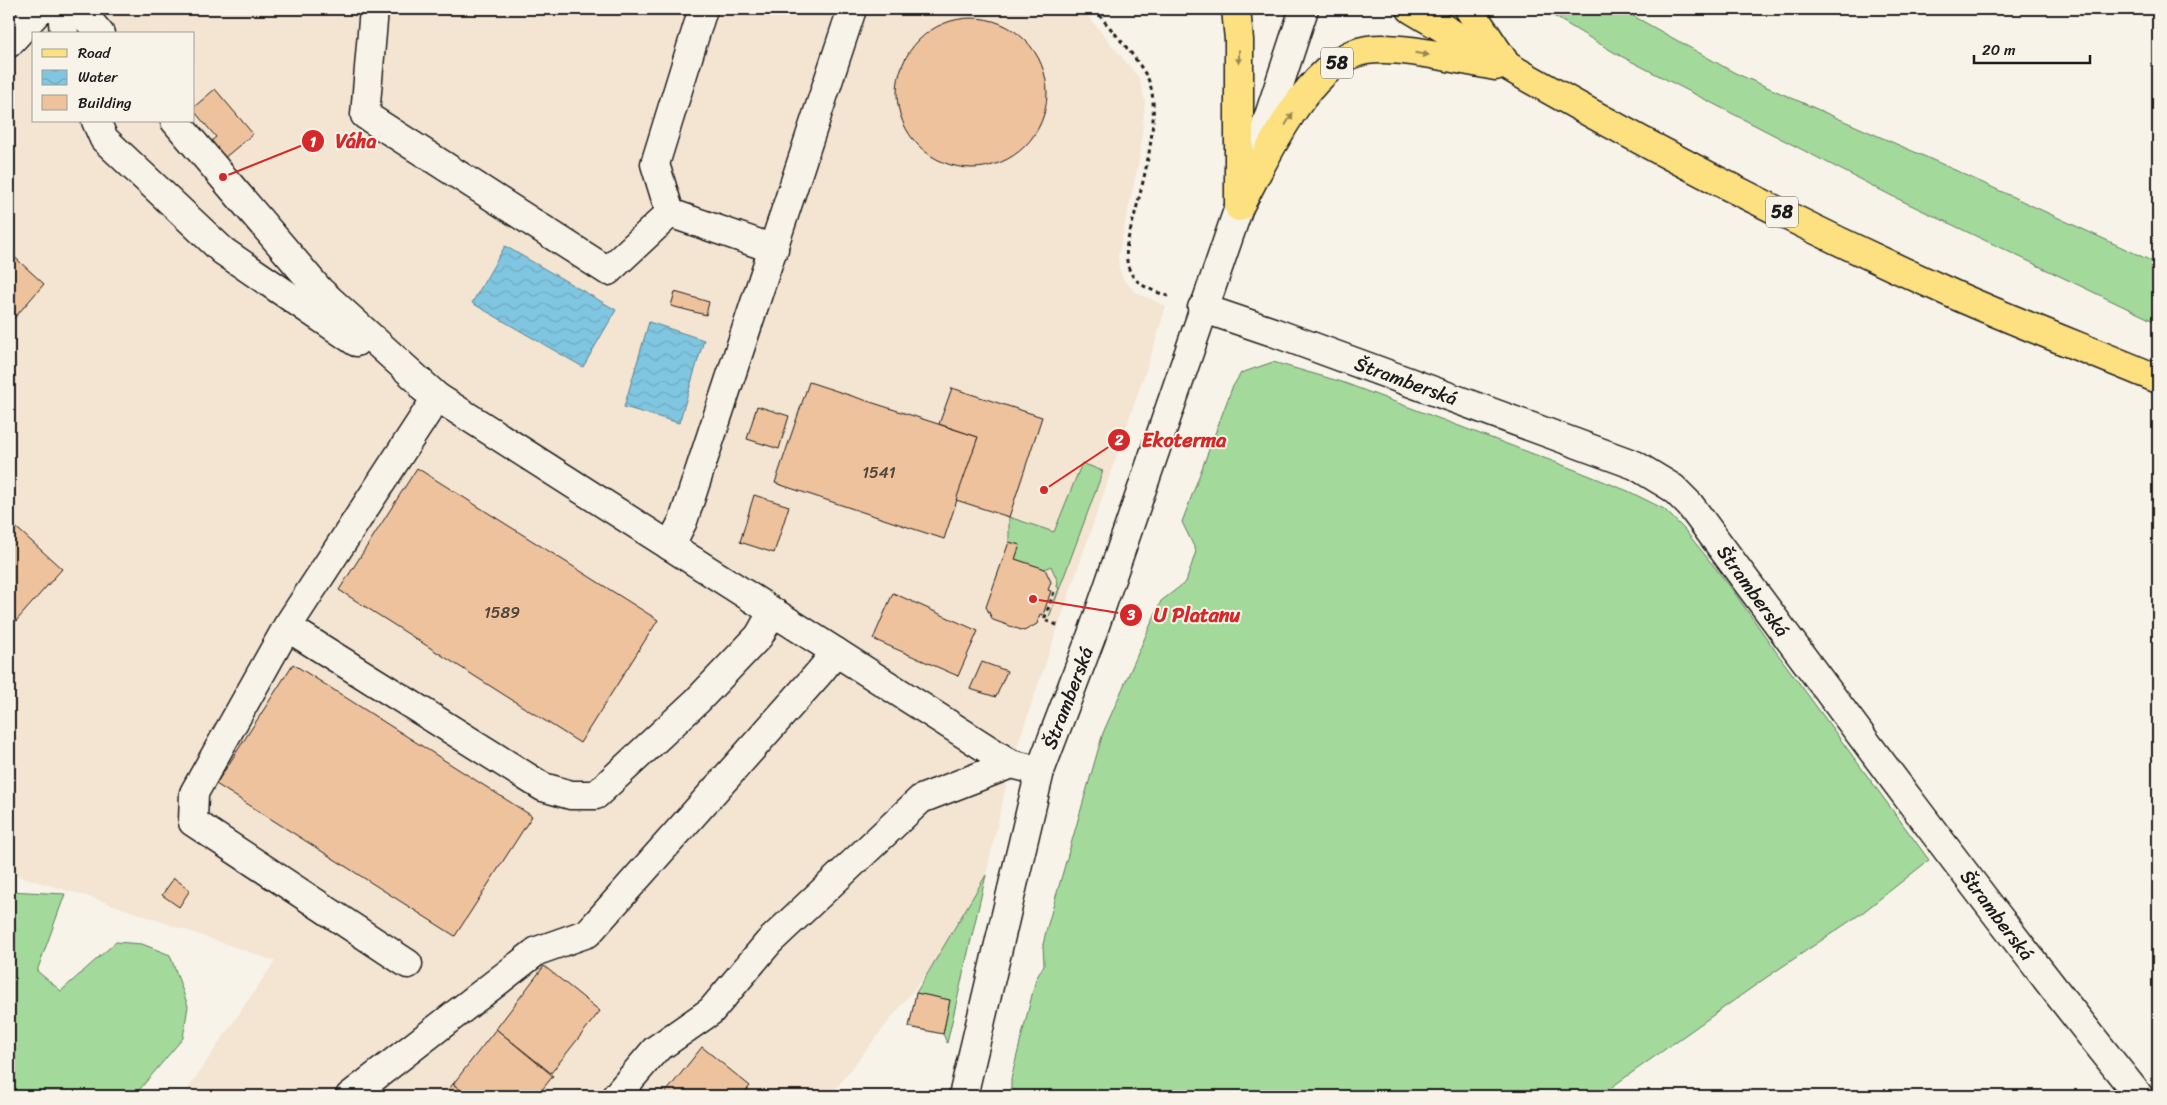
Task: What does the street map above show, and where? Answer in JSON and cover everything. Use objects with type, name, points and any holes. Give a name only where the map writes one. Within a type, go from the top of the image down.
[{"type":"main road","points":[[1236,9],[1239,40],[1239,207]]},
{"type":"main road","name":"58","points":[[1411,9],[1509,68],[1825,235],[1958,297],[2158,379]]},
{"type":"main road","name":"58","points":[[1468,9],[1509,68]]},
{"type":"main road","name":"58","points":[[1239,207],[1290,116],[1305,94],[1341,60],[1367,50],[1396,50],[1509,68]]},
{"type":"street","points":[[62,9],[64,32]]},
{"type":"street","points":[[79,9],[98,32]]},
{"type":"street","points":[[374,9],[365,115],[608,271],[670,213]]},
{"type":"street","points":[[670,213],[655,164],[703,9]]},
{"type":"street","points":[[670,546],[683,521],[852,9]]},
{"type":"street","name":"Štramberská","points":[[963,1096],[1040,771],[1091,636],[1202,308],[1239,207],[1304,9]]},
{"type":"street","points":[[9,43],[35,10]]},
{"type":"street","points":[[96,122],[104,139],[222,252],[436,397],[772,613],[1011,764],[1040,771]]},
{"type":"street","points":[[176,122],[320,291],[436,397]]},
{"type":"street","points":[[670,213],[774,249]]},
{"type":"street","name":"Štramberská","points":[[1202,308],[1273,332],[1635,465],[1673,488],[1690,505],[1791,643],[2055,991],[2139,1096]]},
{"type":"street","points":[[408,964],[193,822],[194,793],[288,627],[436,397]]},
{"type":"street","points":[[288,627],[542,787],[571,796],[596,795],[618,776],[697,701],[759,636],[772,613]]},
{"type":"street","points":[[350,1096],[537,951],[588,933],[819,674],[836,652]]},
{"type":"street","points":[[616,1096],[654,1050],[711,1011],[769,942],[921,799],[1011,764]]},
{"type":"path","points":[[1094,9],[1146,75],[1153,97],[1151,149],[1127,243],[1128,267],[1139,284],[1149,290],[1202,308]]},
{"type":"shaded area","points":[[9,9],[1082,9],[1139,78],[1145,101],[1140,156],[1118,256],[1119,268],[1123,279],[1135,292],[1166,306],[1011,764],[986,875],[937,960],[830,1096],[183,1096],[275,961],[96,899],[9,873]]},
{"type":"green space","points":[[1542,9],[1621,9],[1735,73],[1944,165],[2158,264],[2158,323],[1892,196],[1615,53]]},
{"type":"green space","points":[[1273,362],[1342,382],[1560,464],[1628,491],[1664,509],[1684,529],[1729,585],[1929,860],[1862,913],[1767,977],[1599,1096],[1011,1096],[1011,1079],[1036,979],[1044,965],[1043,945],[1046,931],[1103,733],[1161,601],[1186,582],[1196,551],[1182,522],[1232,388],[1241,373]]},
{"type":"green space","points":[[1082,463],[1103,471],[1049,617],[1059,588],[1057,587],[1058,582],[1051,566],[1045,569],[1015,559],[1020,545],[1009,542],[1009,517],[1054,532]]},
{"type":"green space","points":[[986,875],[947,1043],[943,1034],[950,1000],[916,993]]},
{"type":"green space","points":[[9,891],[65,894],[37,971],[61,991],[116,942],[142,944],[170,955],[188,1006],[183,1038],[134,1096],[9,1096]]},
{"type":"water","points":[[505,246],[616,310],[583,367],[472,303]]},
{"type":"water","points":[[649,322],[704,340],[679,423],[624,407]]},
{"type":"building","points":[[972,18],[1001,24],[1025,40],[1041,64],[1047,93],[1041,122],[1025,146],[1001,162],[972,168],[943,162],[919,146],[903,122],[897,93],[903,64],[919,40],[943,24]]},
{"type":"building","points":[[215,89],[253,134],[223,159],[209,143],[216,137],[195,112],[195,106]]},
{"type":"building","points":[[9,252],[44,284],[9,324]]},
{"type":"building","points":[[675,292],[709,302],[706,315],[671,306]]},
{"type":"building","points":[[809,382],[978,437],[944,539],[775,483]]},
{"type":"building","points":[[952,388],[1042,417],[1009,517],[956,500],[978,437],[939,424]]},
{"type":"building","points":[[757,406],[789,416],[779,449],[747,439]]},
{"type":"building","points":[[417,468],[658,620],[580,743],[339,590]]},
{"type":"building","points":[[754,495],[789,506],[774,553],[740,542]]},
{"type":"building","points":[[9,521],[62,569],[9,629]]},
{"type":"building","points":[[1009,542],[1020,545],[1015,559],[1045,569],[1051,582],[1048,590],[1051,591],[1043,615],[1040,614],[1037,624],[1024,631],[993,620],[986,607]]},
{"type":"building","points":[[893,593],[978,631],[958,676],[873,639]]},
{"type":"building","points":[[982,662],[1007,671],[996,697],[970,689]]},
{"type":"building","points":[[293,664],[532,816],[455,936],[216,784]]},
{"type":"building","points":[[174,878],[190,890],[179,907],[162,895]]},
{"type":"building","points":[[544,966],[600,1011],[551,1073],[496,1029]]},
{"type":"building","points":[[916,993],[950,1000],[943,1034],[909,1027]]},
{"type":"building","points":[[496,1029],[553,1076],[537,1096],[468,1096],[453,1084]]},
{"type":"building","points":[[702,1047],[750,1086],[742,1096],[663,1096]]},
{"type":"building","points":[[453,1084],[468,1096],[443,1096]]},
{"type":"place","name":"Váha","points":[[223,177]]},
{"type":"place","name":"Ekoterma","points":[[1044,490]]},
{"type":"place","name":"U Platanu","points":[[1033,599]]}]
